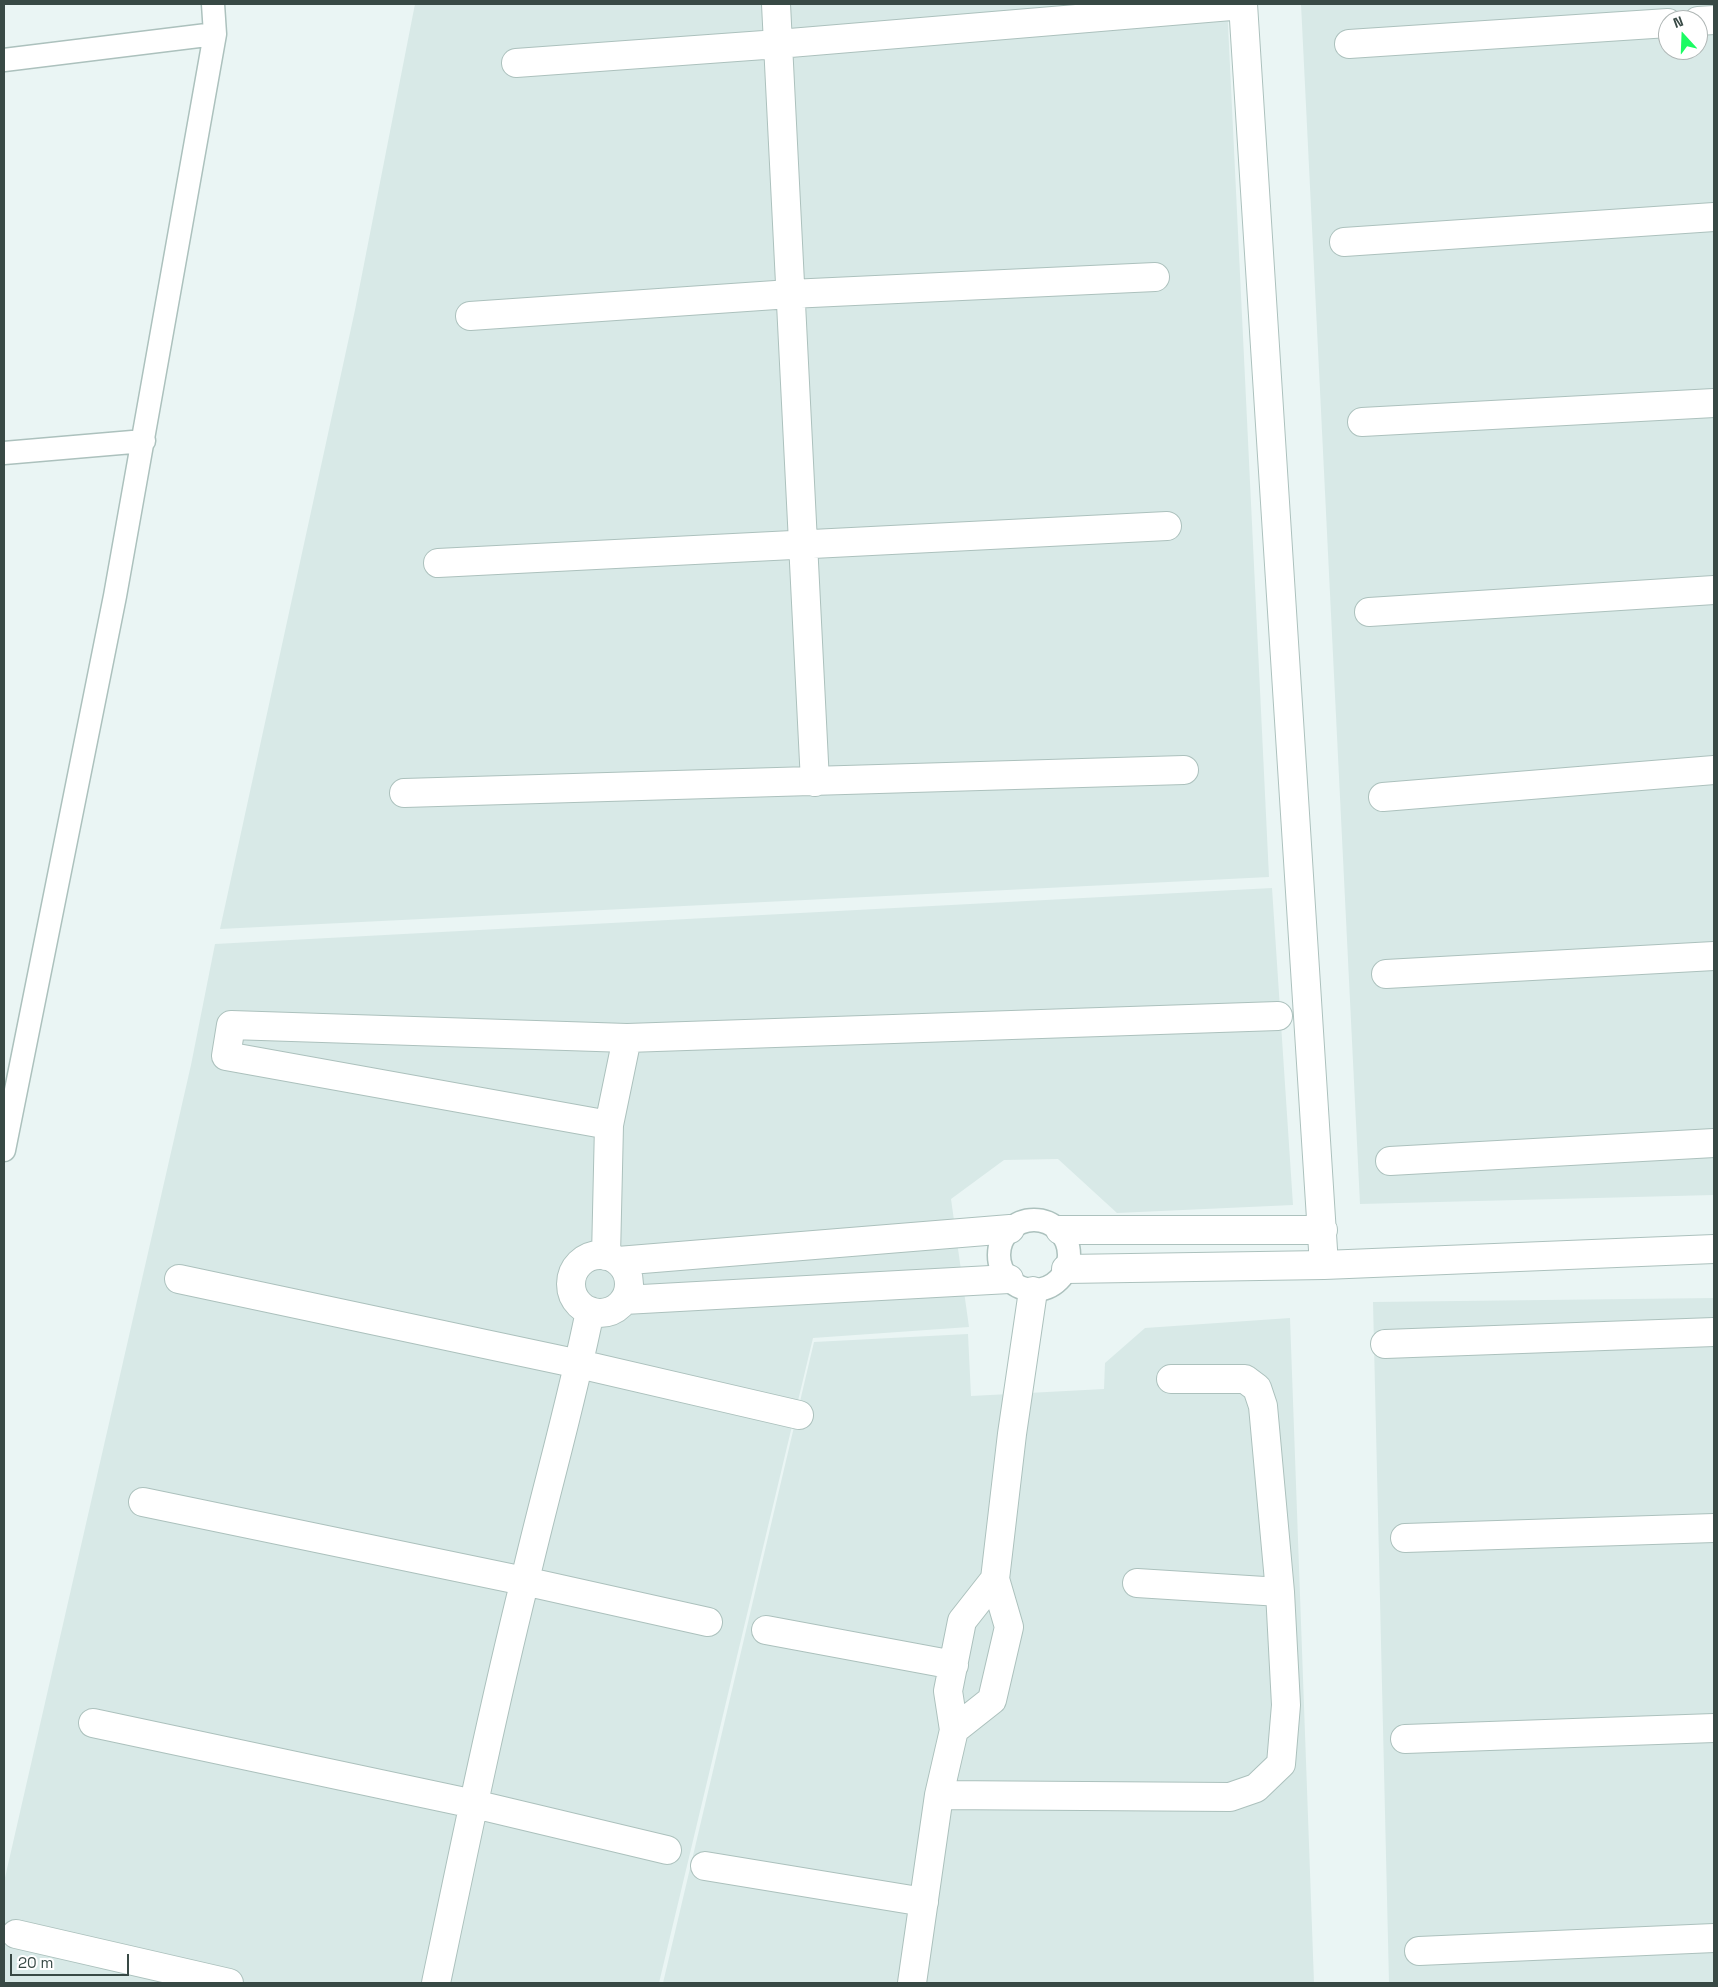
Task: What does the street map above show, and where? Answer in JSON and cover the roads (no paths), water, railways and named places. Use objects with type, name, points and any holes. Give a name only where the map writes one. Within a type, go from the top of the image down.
[{"type":"street","points":[[776,4],[815,782]]},
{"type":"street","points":[[516,63],[778,44],[1243,4],[1324,1265]]},
{"type":"street","points":[[1349,44],[1658,24]]},
{"type":"street","points":[[1344,242],[1714,217]]},
{"type":"street","points":[[470,316],[790,294],[1155,277]]},
{"type":"street","points":[[1362,422],[1714,403]]},
{"type":"street","points":[[438,563],[803,546],[1166,526]]},
{"type":"street","points":[[1369,612],[1714,590]]},
{"type":"street","points":[[404,793],[1184,770]]},
{"type":"street","points":[[1383,797],[1714,770]]},
{"type":"street","points":[[1386,974],[1714,956]]},
{"type":"street","points":[[609,1125],[226,1056],[231,1025],[627,1038],[1278,1016]]},
{"type":"street","points":[[612,1258],[609,1125],[627,1038]]},
{"type":"street","points":[[1390,1161],[1714,1143]]},
{"type":"street","points":[[612,1258],[622,1266],[628,1278],[628,1292],[624,1300],[609,1311],[590,1311],[575,1299],[572,1290],[574,1272],[587,1258],[612,1258],[1010,1229]]},
{"type":"street","points":[[1060,1230],[1323,1230]]},
{"type":"street","points":[[1066,1269],[1324,1265],[1714,1249]]},
{"type":"street","points":[[624,1300],[1009,1279]]},
{"type":"street","points":[[179,1280],[579,1364],[799,1415]]},
{"type":"street","points":[[954,1730],[992,1700],[1009,1627],[995,1579],[1012,1434],[1033,1290]]},
{"type":"street","points":[[436,1983],[524,1581],[579,1364],[590,1311]]},
{"type":"street","points":[[1385,1344],[1714,1332]]},
{"type":"street","points":[[939,1795],[1230,1797],[1256,1788],[1281,1764],[1286,1705],[1280,1592],[1263,1406],[1257,1388],[1245,1379],[1172,1379]]},
{"type":"street","points":[[143,1502],[524,1581],[708,1622]]},
{"type":"street","points":[[1405,1538],[1714,1528]]},
{"type":"street","points":[[912,1983],[939,1795],[954,1730],[948,1691],[962,1621],[995,1579]]},
{"type":"street","points":[[1137,1583],[1280,1592]]},
{"type":"street","points":[[766,1630],[954,1665]]},
{"type":"street","points":[[93,1722],[474,1804],[667,1850]]},
{"type":"street","points":[[1405,1739],[1714,1728]]},
{"type":"street","points":[[705,1866],[924,1902]]},
{"type":"street","points":[[16,1934],[229,1983]]},
{"type":"street","points":[[1418,1951],[1714,1938]]},
{"type":"lane","points":[[4,1150],[115,596],[144,441],[215,34],[213,4]]},
{"type":"lane","points":[[4,60],[215,34]]},
{"type":"lane","points":[[4,453],[144,441]]},
{"type":"lane","points":[[1036,1220],[1049,1223],[1060,1230],[1067,1242],[1070,1256],[1066,1269],[1058,1281],[1047,1288],[1033,1290],[1020,1287],[1009,1279],[1001,1267],[999,1254],[1002,1240],[1010,1229],[1022,1222],[1036,1220]]}]
